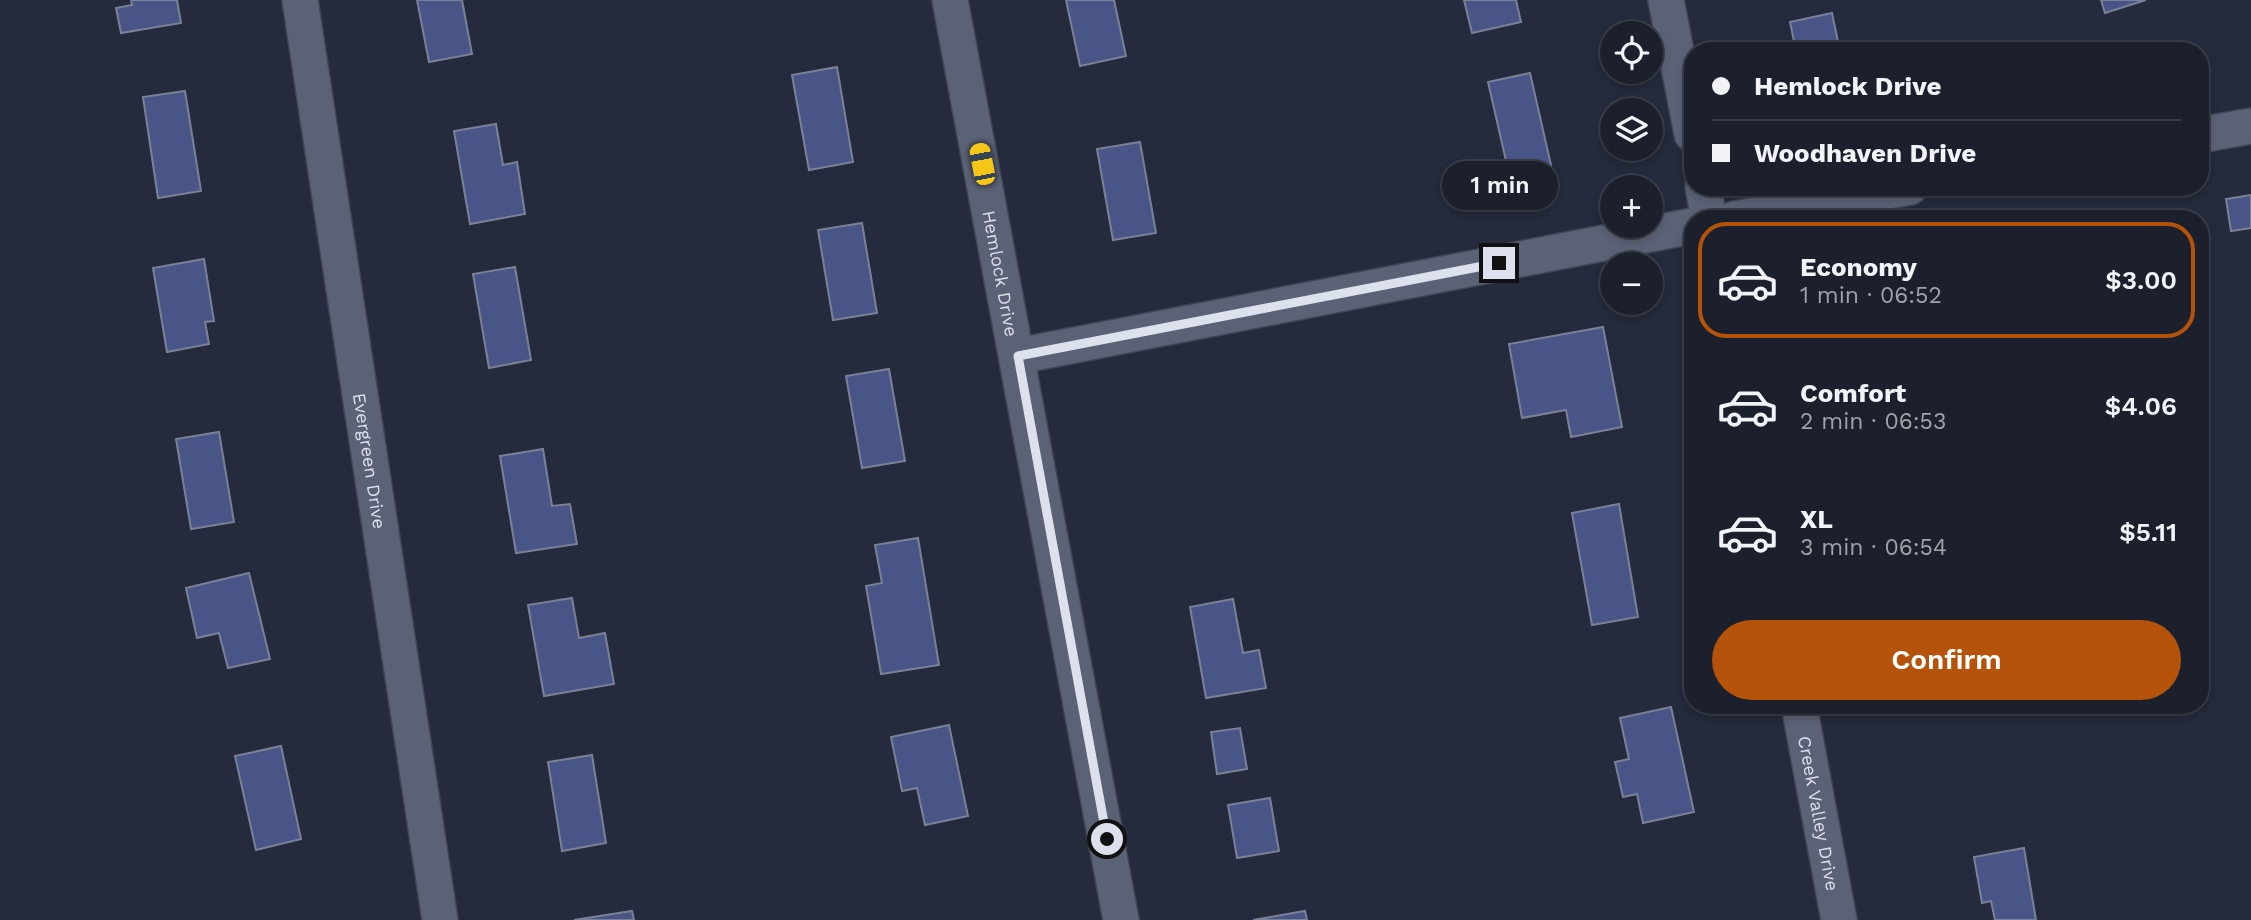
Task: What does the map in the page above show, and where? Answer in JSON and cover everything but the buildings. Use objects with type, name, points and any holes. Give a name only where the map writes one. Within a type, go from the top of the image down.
[{"type":"street","name":"Evergreen Drive","points":[[300,0],[440,920]]},
{"type":"street","name":"Hemlock Drive","points":[[950,0],[1121,920]]},
{"type":"street","points":[[1666,0],[1684,93]]},
{"type":"street","points":[[2209,133],[2251,126]]},
{"type":"street","points":[[1784,210],[1860,196]]},
{"type":"street","points":[[1018,356],[1684,228]]},
{"type":"street","name":"Creek Valley Drive","points":[[1801,714],[1839,920]]},
{"type":"route","points":[[1107,839],[1018,356],[1499,263]]}]
